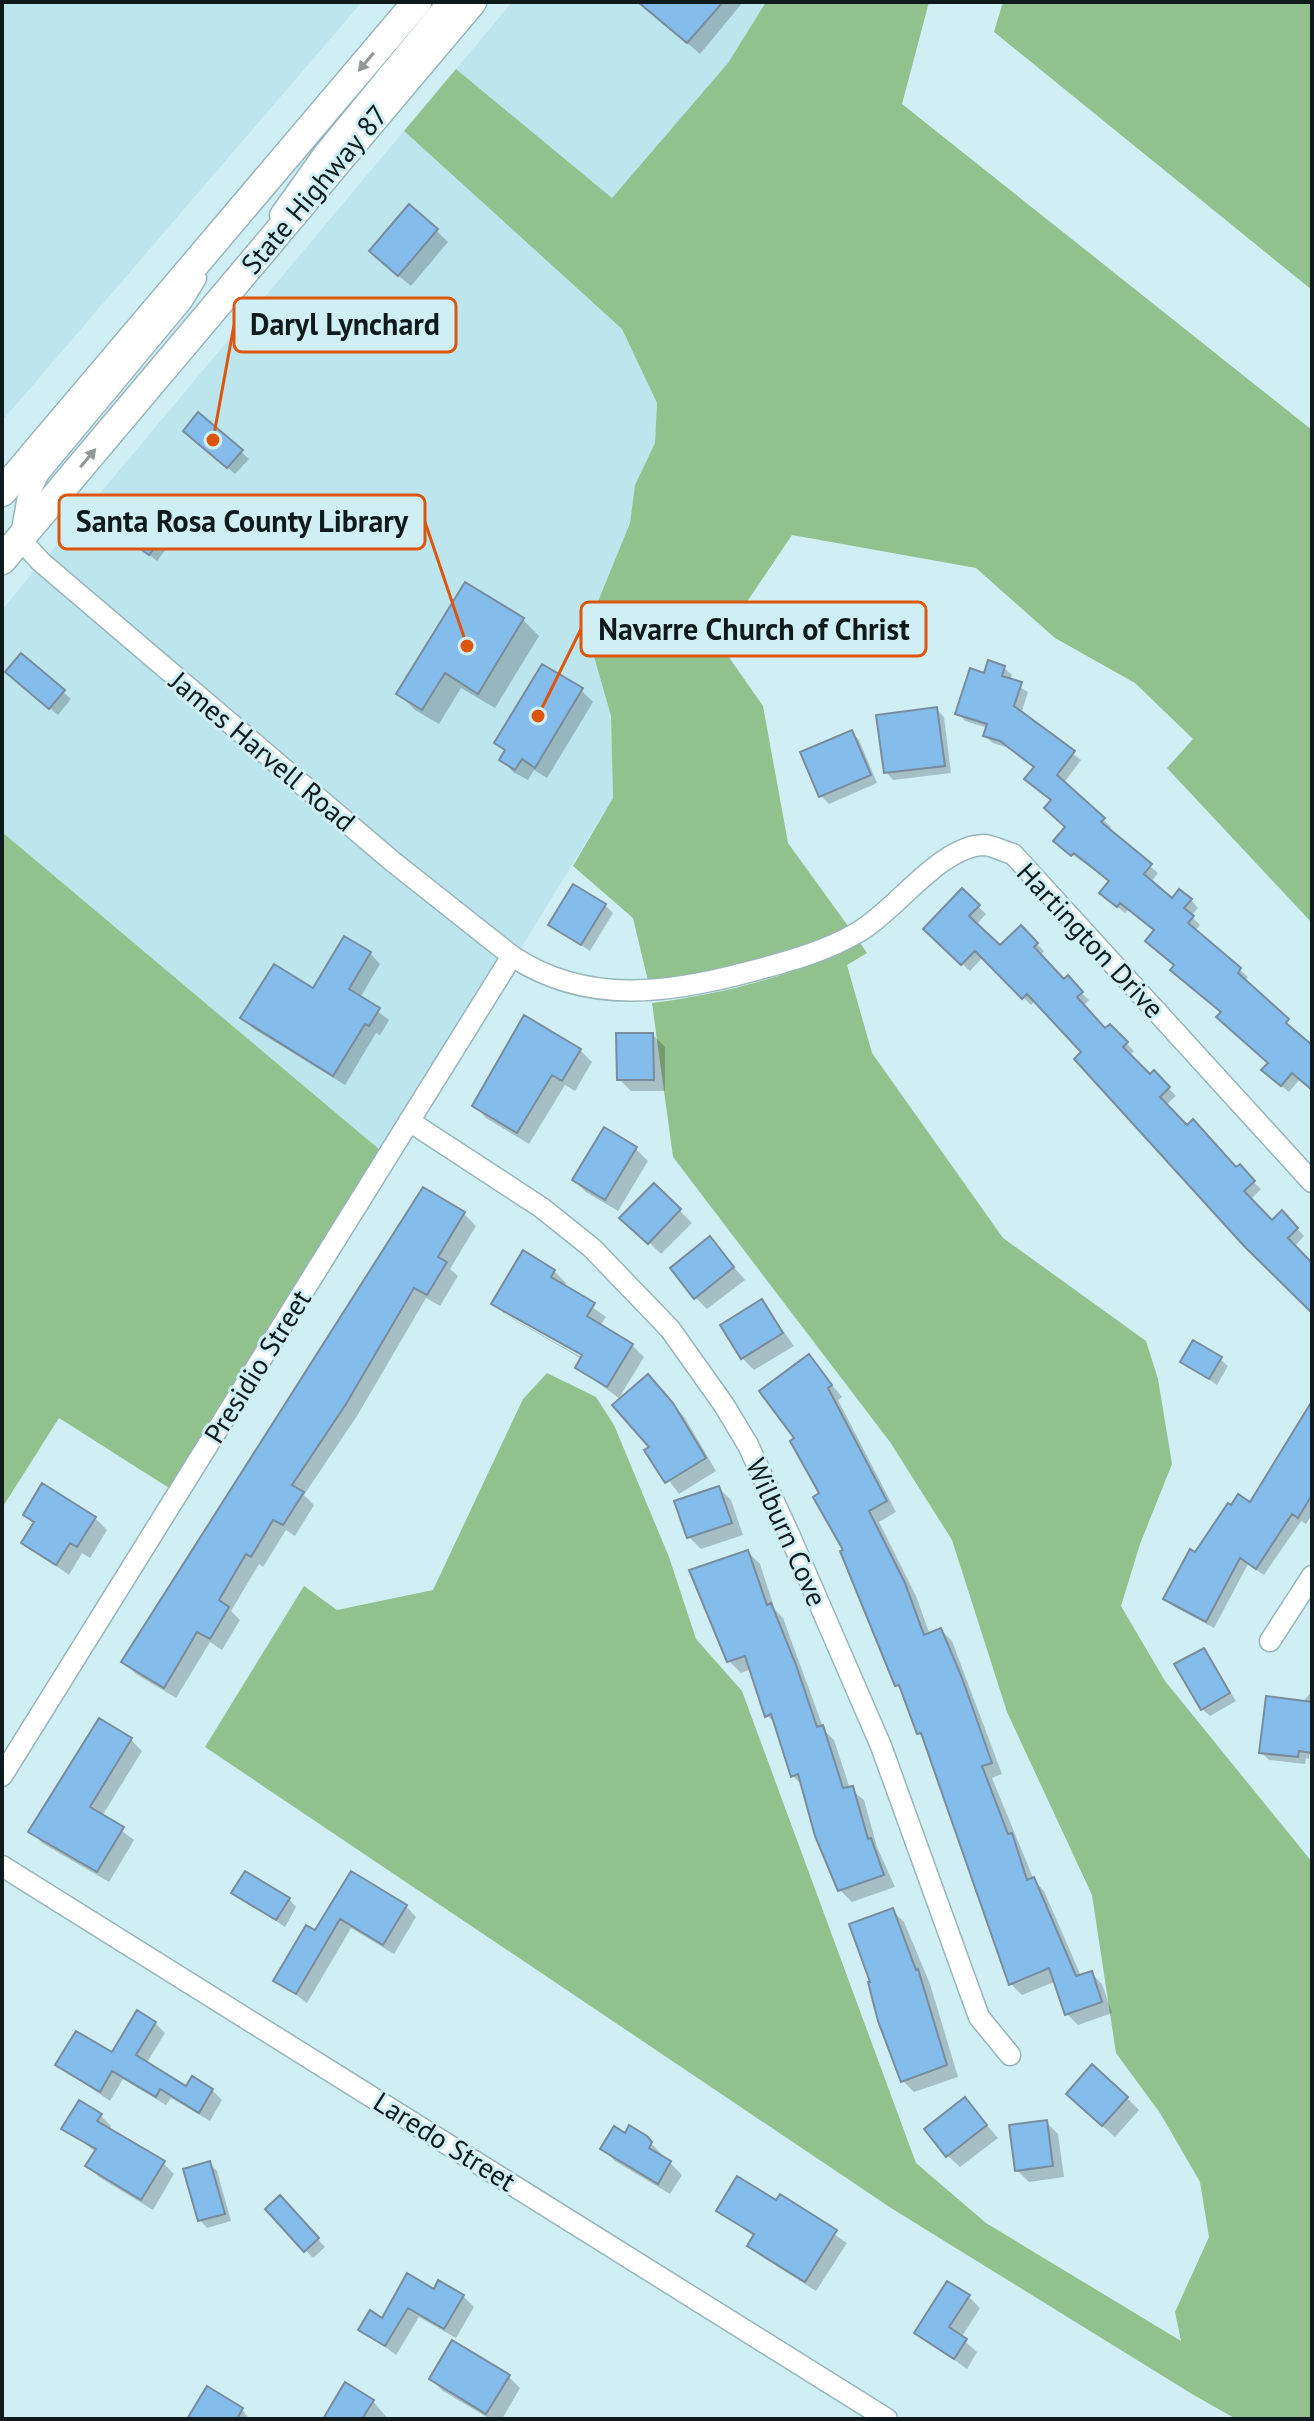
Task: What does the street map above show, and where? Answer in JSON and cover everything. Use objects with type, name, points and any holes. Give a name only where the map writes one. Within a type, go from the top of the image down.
[{"type":"highway","points":[[2,492],[417,2]]},
{"type":"highway","name":"State Highway 87","points":[[8,549],[472,2]]},
{"type":"street","points":[[254,261],[294,191],[448,2]]},
{"type":"street","points":[[8,549],[39,473],[182,301],[230,222]]},
{"type":"street","name":"James Harvell Road","points":[[8,549],[41,562],[392,861],[512,956]]},
{"type":"street","name":"Hartington Drive","points":[[512,956],[546,976],[602,990],[652,992],[691,987],[825,949],[875,921],[958,852],[985,845],[1013,854],[1035,876],[1312,1182]]},
{"type":"street","name":"Presidio Street","points":[[2,1776],[512,956]]},
{"type":"street","name":"Wilburn Cove","points":[[409,1121],[530,1200],[592,1248],[670,1329],[724,1405],[766,1483],[881,1746],[979,2017],[1010,2055]]},
{"type":"street","points":[[1270,1641],[1312,1576]]},
{"type":"street","name":"Laredo Street","points":[[2,1866],[887,2419]]},
{"type":"shaded area","points":[[2,2],[362,2],[2,421]]},
{"type":"shaded area","points":[[512,2],[766,2],[728,63],[612,198],[456,69]]},
{"type":"shaded area","points":[[404,131],[622,329],[657,403],[655,443],[635,485],[630,523],[599,599],[593,652],[611,716],[613,798],[521,948],[399,852],[49,554]]},
{"type":"shaded area","points":[[34,571],[385,870],[498,960],[380,1150],[2,832],[2,610]]},
{"type":"green space","points":[[766,2],[929,2],[902,104],[1312,430],[1312,923],[1167,768],[1193,739],[1135,683],[1055,638],[976,568],[792,535],[719,643],[763,706],[788,843],[848,926],[750,962],[648,981],[633,918],[573,866],[613,798],[611,716],[593,653],[599,599],[630,523],[635,485],[655,443],[657,403],[622,329],[404,131],[456,69],[612,198],[728,63]]},
{"type":"green space","points":[[1003,2],[1312,2],[1312,290],[994,32]]},
{"type":"green space","points":[[2,832],[380,1150],[169,1488],[59,1418],[2,1508]]},
{"type":"green space","points":[[860,943],[867,953],[847,965],[872,1053],[1003,1238],[1146,1341],[1158,1379],[1172,1464],[1140,1544],[1121,1606],[1165,1681],[1312,1862],[1312,2419],[1236,2419],[1192,2394],[891,2208],[205,1747],[304,1586],[337,1610],[433,1590],[523,1399],[547,1373],[596,1397],[614,1425],[669,1557],[696,1639],[742,1691],[916,2163],[986,2223],[1181,2341],[1175,2312],[1209,2237],[1200,2182],[1160,2113],[1116,2053],[1092,1895],[1007,1712],[952,1540],[890,1442],[673,1157],[652,1003],[759,982],[811,965]]},
{"type":"building","points":[[638,2],[723,2],[687,43]]},
{"type":"building","points":[[409,204],[438,229],[398,276],[369,251]]},
{"type":"building","points":[[198,412],[243,450],[227,468],[183,431]]},
{"type":"building","points":[[139,512],[166,532],[149,555],[122,535]]},
{"type":"building","points":[[465,582],[524,618],[478,694],[445,673],[422,710],[396,694]]},
{"type":"building","points":[[21,653],[65,690],[49,709],[5,672]]},
{"type":"building","points":[[988,660],[1005,666],[1002,676],[1022,682],[1014,706],[1075,751],[1057,775],[1105,818],[1101,822],[1152,864],[1144,874],[1172,898],[1179,889],[1192,899],[1184,908],[1194,916],[1188,923],[1241,968],[1238,973],[1289,1019],[1286,1023],[1312,1045],[1312,1090],[1292,1073],[1281,1086],[1261,1070],[1268,1063],[1216,1017],[1221,1012],[1170,970],[1174,965],[1145,941],[1154,930],[1120,903],[1117,907],[1099,893],[1109,881],[1074,853],[1071,856],[1053,841],[1065,827],[1044,808],[1051,800],[1024,779],[1034,767],[1000,741],[983,736],[987,724],[955,714],[970,668],[984,673]]},
{"type":"building","points":[[542,664],[583,688],[535,768],[522,759],[515,770],[499,760],[505,750],[494,743]]},
{"type":"building","points":[[937,707],[945,766],[884,773],[876,715]]},
{"type":"building","points":[[852,730],[871,775],[819,797],[800,752]]},
{"type":"building","points":[[573,884],[606,904],[581,945],[548,925]]},
{"type":"building","points":[[962,888],[980,905],[969,916],[1000,945],[1021,925],[1038,943],[1034,947],[1064,979],[1068,975],[1083,992],[1077,997],[1105,1028],[1110,1024],[1128,1042],[1123,1047],[1150,1074],[1154,1070],[1170,1087],[1160,1097],[1187,1125],[1193,1119],[1236,1167],[1240,1164],[1255,1181],[1244,1191],[1272,1220],[1282,1210],[1298,1228],[1288,1238],[1312,1263],[1312,1313],[1244,1246],[1074,1059],[1081,1052],[1027,994],[1022,999],[975,951],[961,965],[923,929]]},
{"type":"building","points":[[344,936],[371,952],[349,989],[380,1008],[369,1026],[365,1024],[333,1076],[240,1018],[274,964],[313,988]]},
{"type":"building","points":[[524,1015],[581,1049],[562,1081],[552,1075],[517,1133],[472,1106]]},
{"type":"building","points":[[616,1033],[653,1033],[654,1080],[617,1080]]},
{"type":"building","points":[[604,1127],[637,1147],[605,1200],[572,1180]]},
{"type":"building","points":[[654,1183],[681,1209],[648,1244],[619,1218]]},
{"type":"building","points":[[423,1187],[465,1212],[438,1257],[447,1262],[427,1295],[414,1288],[346,1404],[292,1485],[304,1492],[283,1525],[273,1520],[251,1557],[246,1554],[219,1600],[229,1607],[210,1639],[197,1632],[164,1688],[121,1662]]},
{"type":"building","points":[[710,1236],[734,1267],[694,1299],[670,1268]]},
{"type":"building","points":[[523,1250],[555,1270],[551,1277],[595,1303],[587,1316],[633,1344],[607,1387],[575,1368],[582,1355],[491,1304]]},
{"type":"building","points":[[762,1299],[783,1333],[741,1359],[720,1325]]},
{"type":"building","points":[[1193,1340],[1222,1357],[1209,1379],[1180,1362]]},
{"type":"building","points":[[809,1354],[832,1385],[828,1388],[887,1501],[869,1511],[905,1583],[924,1635],[941,1628],[962,1678],[992,1763],[982,1766],[1008,1834],[1012,1833],[1027,1880],[1034,1877],[1076,1976],[1092,1971],[1102,2002],[1065,2015],[1049,1968],[1009,1985],[921,1733],[917,1734],[899,1685],[895,1686],[840,1551],[843,1550],[813,1497],[819,1493],[790,1441],[794,1438],[759,1391]]},
{"type":"building","points":[[648,1374],[673,1403],[706,1458],[665,1483],[644,1450],[649,1447],[612,1405]]},
{"type":"building","points":[[1312,1401],[1312,1495],[1298,1518],[1292,1514],[1256,1569],[1240,1558],[1206,1622],[1163,1599],[1190,1549],[1195,1552],[1228,1503],[1231,1505],[1238,1494],[1250,1502]]},
{"type":"building","points":[[42,1483],[96,1517],[77,1547],[70,1543],[56,1565],[21,1543],[34,1522],[23,1515]]},
{"type":"building","points":[[719,1486],[732,1523],[687,1538],[674,1501]]},
{"type":"building","points":[[748,1550],[767,1605],[771,1603],[796,1665],[817,1727],[823,1725],[843,1788],[853,1786],[868,1839],[871,1838],[884,1875],[838,1891],[815,1836],[798,1774],[791,1777],[771,1714],[765,1717],[745,1656],[727,1662],[689,1570]]},
{"type":"building","points":[[1204,1648],[1230,1693],[1201,1710],[1174,1664]]},
{"type":"building","points":[[1266,1696],[1312,1702],[1312,1753],[1299,1751],[1298,1757],[1259,1753]]},
{"type":"building","points":[[99,1718],[132,1738],[90,1807],[124,1827],[97,1872],[28,1832]]},
{"type":"building","points":[[245,1871],[290,1898],[276,1920],[231,1893]]},
{"type":"building","points":[[351,1871],[407,1905],[383,1945],[340,1919],[296,1994],[273,1981],[306,1925],[315,1930]]},
{"type":"building","points":[[893,1908],[918,1969],[947,2065],[901,2082],[878,2021],[870,1982],[849,1924]]},
{"type":"building","points":[[137,2010],[156,2022],[136,2055],[186,2086],[192,2076],[213,2089],[199,2113],[160,2089],[156,2097],[112,2071],[100,2092],[55,2065],[76,2031],[112,2052]]},
{"type":"building","points":[[1092,2064],[1128,2097],[1102,2126],[1066,2094]]},
{"type":"building","points":[[965,2097],[987,2125],[946,2157],[924,2129]]},
{"type":"building","points":[[79,2100],[102,2114],[97,2121],[165,2161],[141,2200],[85,2166],[96,2149],[61,2129]]},
{"type":"building","points":[[1047,2120],[1053,2166],[1015,2171],[1009,2125]]},
{"type":"building","points":[[629,2125],[647,2136],[652,2142],[649,2148],[671,2161],[658,2184],[600,2149],[614,2126],[625,2133]]},
{"type":"building","points":[[210,2161],[225,2214],[198,2221],[183,2169]]},
{"type":"building","points":[[737,2176],[776,2200],[780,2194],[837,2230],[805,2282],[747,2246],[754,2234],[716,2211]]},
{"type":"building","points":[[280,2195],[319,2238],[304,2252],[265,2209]]},
{"type":"building","points":[[407,2273],[434,2289],[438,2280],[464,2295],[444,2329],[408,2308],[385,2346],[358,2330],[370,2310],[382,2318]]},
{"type":"building","points":[[947,2281],[970,2295],[949,2327],[967,2339],[954,2359],[914,2333]]},
{"type":"building","points":[[452,2340],[510,2375],[486,2414],[429,2379]]},
{"type":"building","points":[[345,2382],[374,2400],[362,2419],[323,2419]]},
{"type":"building","points":[[207,2386],[243,2408],[237,2419],[187,2419]]},
{"type":"place","name":"Daryl Lynchard","points":[[213,440]]},
{"type":"place","name":"Santa Rosa County Library","points":[[467,646]]},
{"type":"place","name":"Navarre Church of Christ","points":[[538,716]]}]
